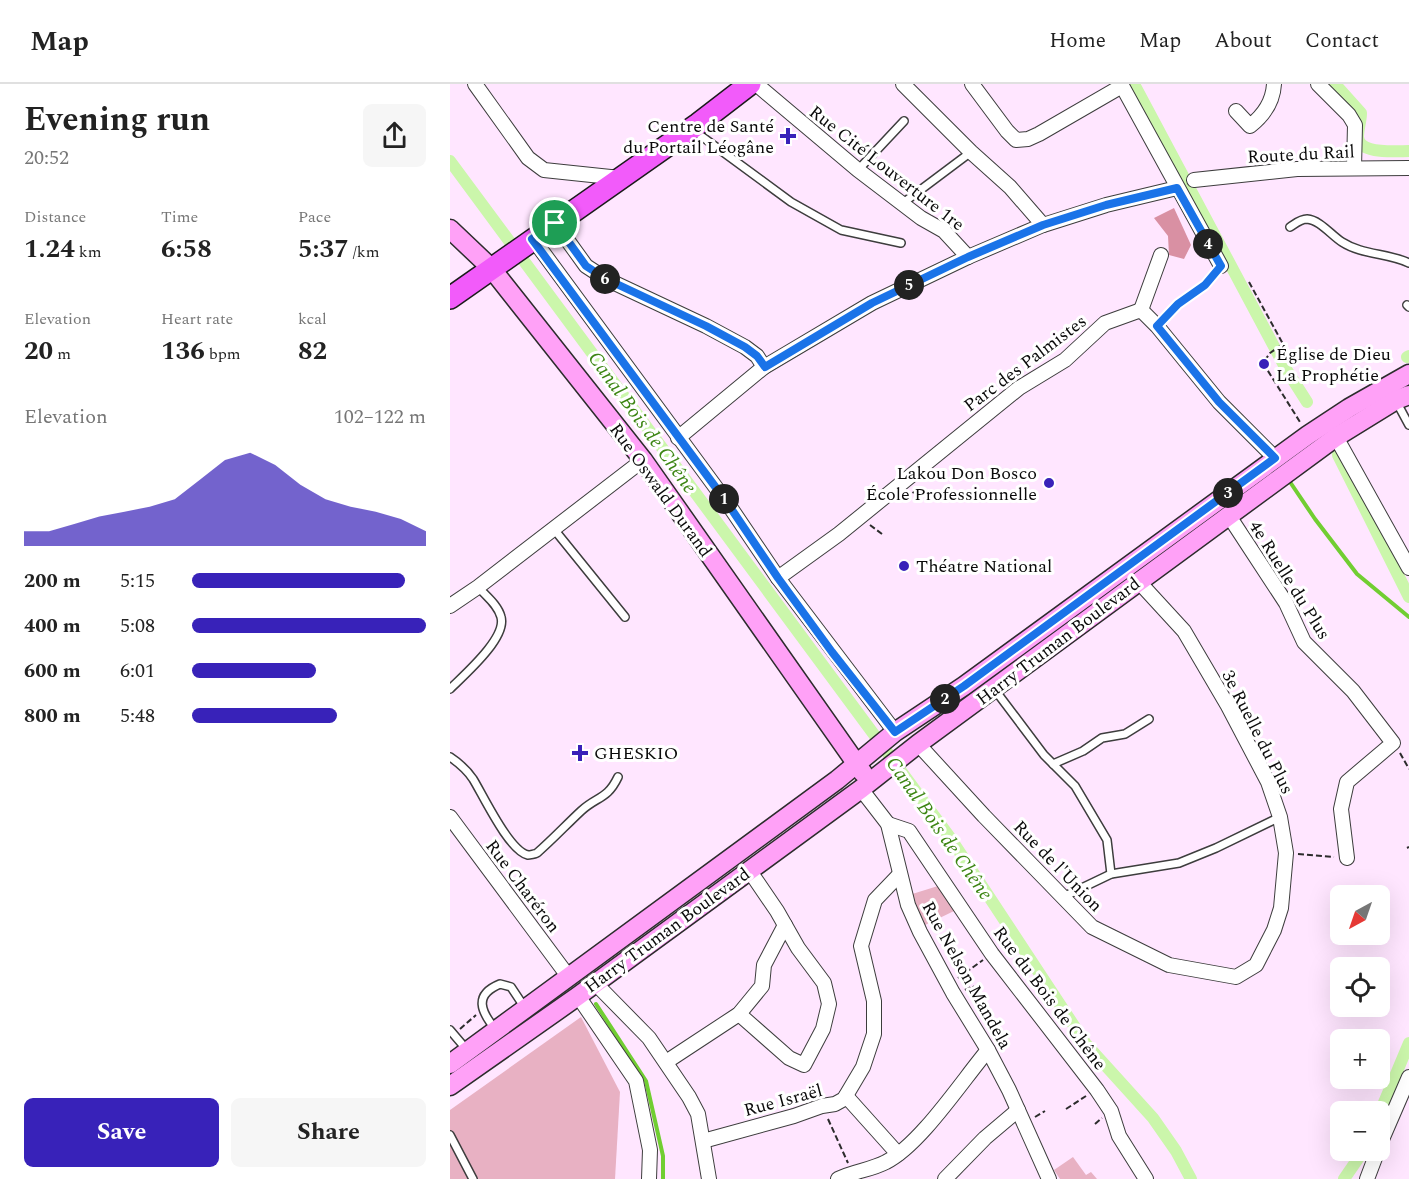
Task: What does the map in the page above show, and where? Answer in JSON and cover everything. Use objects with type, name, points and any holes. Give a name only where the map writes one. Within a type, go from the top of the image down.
[{"type":"main road","points":[[450,298],[750,84]]},
{"type":"main road","name":"Rue Oswald Durand","points":[[450,229],[496,265],[643,460],[858,763],[869,782]]},
{"type":"main road","name":"Harry Truman Boulevard","points":[[450,1064],[858,763],[891,736],[964,686],[1275,458],[1349,408],[1409,374]]},
{"type":"main road","name":"Harry Truman Boulevard","points":[[450,1086],[578,996],[1336,437],[1402,398]]},
{"type":"street","points":[[475,84],[528,158],[544,170],[620,178]]},
{"type":"street","name":"Rue Cité Louverture 1re","points":[[756,84],[858,170],[921,218],[944,231],[968,257]]},
{"type":"street","points":[[903,84],[971,152],[1010,187],[1043,225]]},
{"type":"street","points":[[972,84],[1016,140],[1028,139],[1039,134],[1122,85],[1221,266]]},
{"type":"street","points":[[1236,111],[1250,126],[1262,117],[1273,95],[1274,84]]},
{"type":"street","points":[[1318,84],[1349,115],[1354,125],[1354,168]]},
{"type":"street","name":"Route du Rail","points":[[1194,180],[1298,169],[1409,168]]},
{"type":"street","points":[[678,438],[765,367],[872,303],[968,257],[1043,225],[1106,205],[1177,188]]},
{"type":"street","points":[[555,223],[586,266],[606,279],[745,347],[757,356],[765,367]]},
{"type":"street","points":[[531,240],[728,504],[891,736]]},
{"type":"street","points":[[1161,255],[1142,310],[1219,402],[1275,458]]},
{"type":"street","name":"Parc des Palmistes","points":[[778,578],[839,534],[1018,388],[1065,360],[1105,323],[1142,310]]},
{"type":"street","points":[[1336,437],[1409,568]]},
{"type":"street","points":[[450,606],[643,460]]},
{"type":"street","name":"4e Ruelle du Plus","points":[[1229,516],[1286,603],[1304,642],[1353,691],[1393,743]]},
{"type":"street","name":"3e Ruelle du Plus","points":[[1138,582],[1184,632],[1228,706],[1268,782],[1280,817],[1286,853],[1281,908],[1274,930],[1256,965],[1236,977]]},
{"type":"street","points":[[1347,858],[1341,809],[1347,782],[1393,743]]},
{"type":"street","name":"Rue de l'Union","points":[[918,744],[1092,927],[1169,965],[1236,977]]},
{"type":"street","name":"Rue Nelson Mandela","points":[[869,782],[888,824],[899,875],[920,932],[988,1050],[1049,1179]]},
{"type":"street","name":"Rue Charéron","points":[[450,817],[568,976]]},
{"type":"street","name":"Rue du Bois de Chêne","points":[[888,824],[909,831],[992,954],[1097,1090],[1111,1111],[1119,1136],[1146,1179]]},
{"type":"street","points":[[739,1014],[789,1058],[804,1065],[823,1029],[829,1004],[824,983],[807,962],[749,870]]},
{"type":"street","name":"Rue Israël","points":[[703,1141],[835,1104],[844,1099],[863,1067],[874,1034],[874,1001],[861,946],[875,900],[899,875]]},
{"type":"street","points":[[666,1062],[739,1014],[762,986],[764,965],[785,926]]},
{"type":"street","points":[[595,982],[649,1038],[689,1097],[698,1114],[709,1179]]},
{"type":"street","points":[[578,996],[636,1081],[650,1150],[649,1179]]},
{"type":"street","points":[[838,1179],[886,1162],[898,1154],[933,1119],[988,1050]]},
{"type":"street","points":[[1390,1121],[1409,1077]]},
{"type":"street","points":[[846,1096],[898,1154]]},
{"type":"street","points":[[945,1179],[985,1138],[1018,1110]]},
{"type":"street","points":[[1367,1179],[1374,1161]]},
{"type":"lane","points":[[858,170],[904,121]]},
{"type":"lane","points":[[691,128],[791,202],[842,230],[901,243]]},
{"type":"lane","points":[[903,203],[971,152]]},
{"type":"lane","points":[[1290,227],[1300,220],[1311,220],[1354,248],[1409,263]]},
{"type":"lane","points":[[1157,326],[1178,304],[1205,285],[1221,266]]},
{"type":"lane","points":[[1402,398],[1409,425]]},
{"type":"lane","points":[[553,528],[625,617]]},
{"type":"lane","points":[[450,689],[470,669],[501,631],[502,619],[498,610],[478,587]]},
{"type":"lane","points":[[994,689],[1044,755],[1075,786],[1107,840],[1111,874]]},
{"type":"lane","points":[[1053,764],[1083,751],[1102,738],[1125,734],[1149,719]]},
{"type":"lane","points":[[450,757],[464,767],[495,819],[521,851],[528,855],[537,854],[583,809],[606,796],[618,777]]},
{"type":"lane","points":[[1063,897],[1111,874],[1179,863],[1280,817]]},
{"type":"lane","points":[[496,1030],[482,1010],[483,998],[490,988],[500,984],[511,987],[525,1008]]},
{"type":"lane","points":[[452,1032],[467,1050]]},
{"type":"lane","points":[[450,1135],[472,1179]]},
{"type":"path","points":[[1249,282],[1283,344],[1270,352],[1263,363],[1308,435]]},
{"type":"path","points":[[868,524],[882,534]]},
{"type":"path","points":[[1393,743],[1409,769]]},
{"type":"path","points":[[1286,853],[1347,858]]},
{"type":"path","points":[[952,990],[975,966]]},
{"type":"path","points":[[952,990],[973,986],[982,1000]]},
{"type":"path","points":[[452,1032],[482,1010]]},
{"type":"path","points":[[1066,1109],[1097,1090]]},
{"type":"path","points":[[822,1106],[853,1172]]},
{"type":"shaded area","points":[[1174,208],[1191,245],[1184,259],[1169,255],[1168,236],[1154,218]]},
{"type":"shaded area","points":[[938,886],[954,911],[923,926],[909,895]]},
{"type":"shaded area","points":[[581,1017],[620,1092],[615,1179],[450,1179],[450,1110]]},
{"type":"shaded area","points":[[1073,1157],[1086,1175],[1091,1172],[1097,1179],[1060,1179],[1054,1170]]},
{"type":"waterway","points":[[1134,84],[1286,369],[1307,402]]},
{"type":"waterway","points":[[1335,84],[1361,113],[1358,137],[1360,143],[1379,151],[1409,151]]},
{"type":"waterway","name":"Canal Bois de Chêne","points":[[450,161],[949,836],[1086,1044],[1153,1118],[1176,1151],[1191,1179]]},
{"type":"waterway","points":[[1338,455],[1409,597]]},
{"type":"waterway","points":[[1288,479],[1357,574],[1409,617]]},
{"type":"waterway","points":[[596,1004],[646,1081],[663,1156],[663,1179]]},
{"type":"waterway","points":[[1385,1101],[1409,1043]]},
{"type":"waterway","points":[[1344,1179],[1356,1161]]},
{"type":"place","name":"Centre de Santé du Portail Léogâne","points":[[788,136]]},
{"type":"place","name":"Église de Dieu La Prophétie","points":[[1264,364]]},
{"type":"place","name":"Lakou Don Bosco École Professionnelle","points":[[1049,483]]},
{"type":"place","name":"Théatre National","points":[[904,566]]},
{"type":"place","name":"GHESKIO","points":[[580,753]]},
{"type":"route","points":[[1177,188],[1221,266],[1205,285],[1178,304],[1157,326],[1219,402],[1275,458],[964,686],[895,732],[832,652],[728,504],[532,239],[555,223],[586,266],[606,279],[745,347],[757,356],[765,367],[872,303],[968,257],[1043,225],[1106,205],[1177,188]]}]
